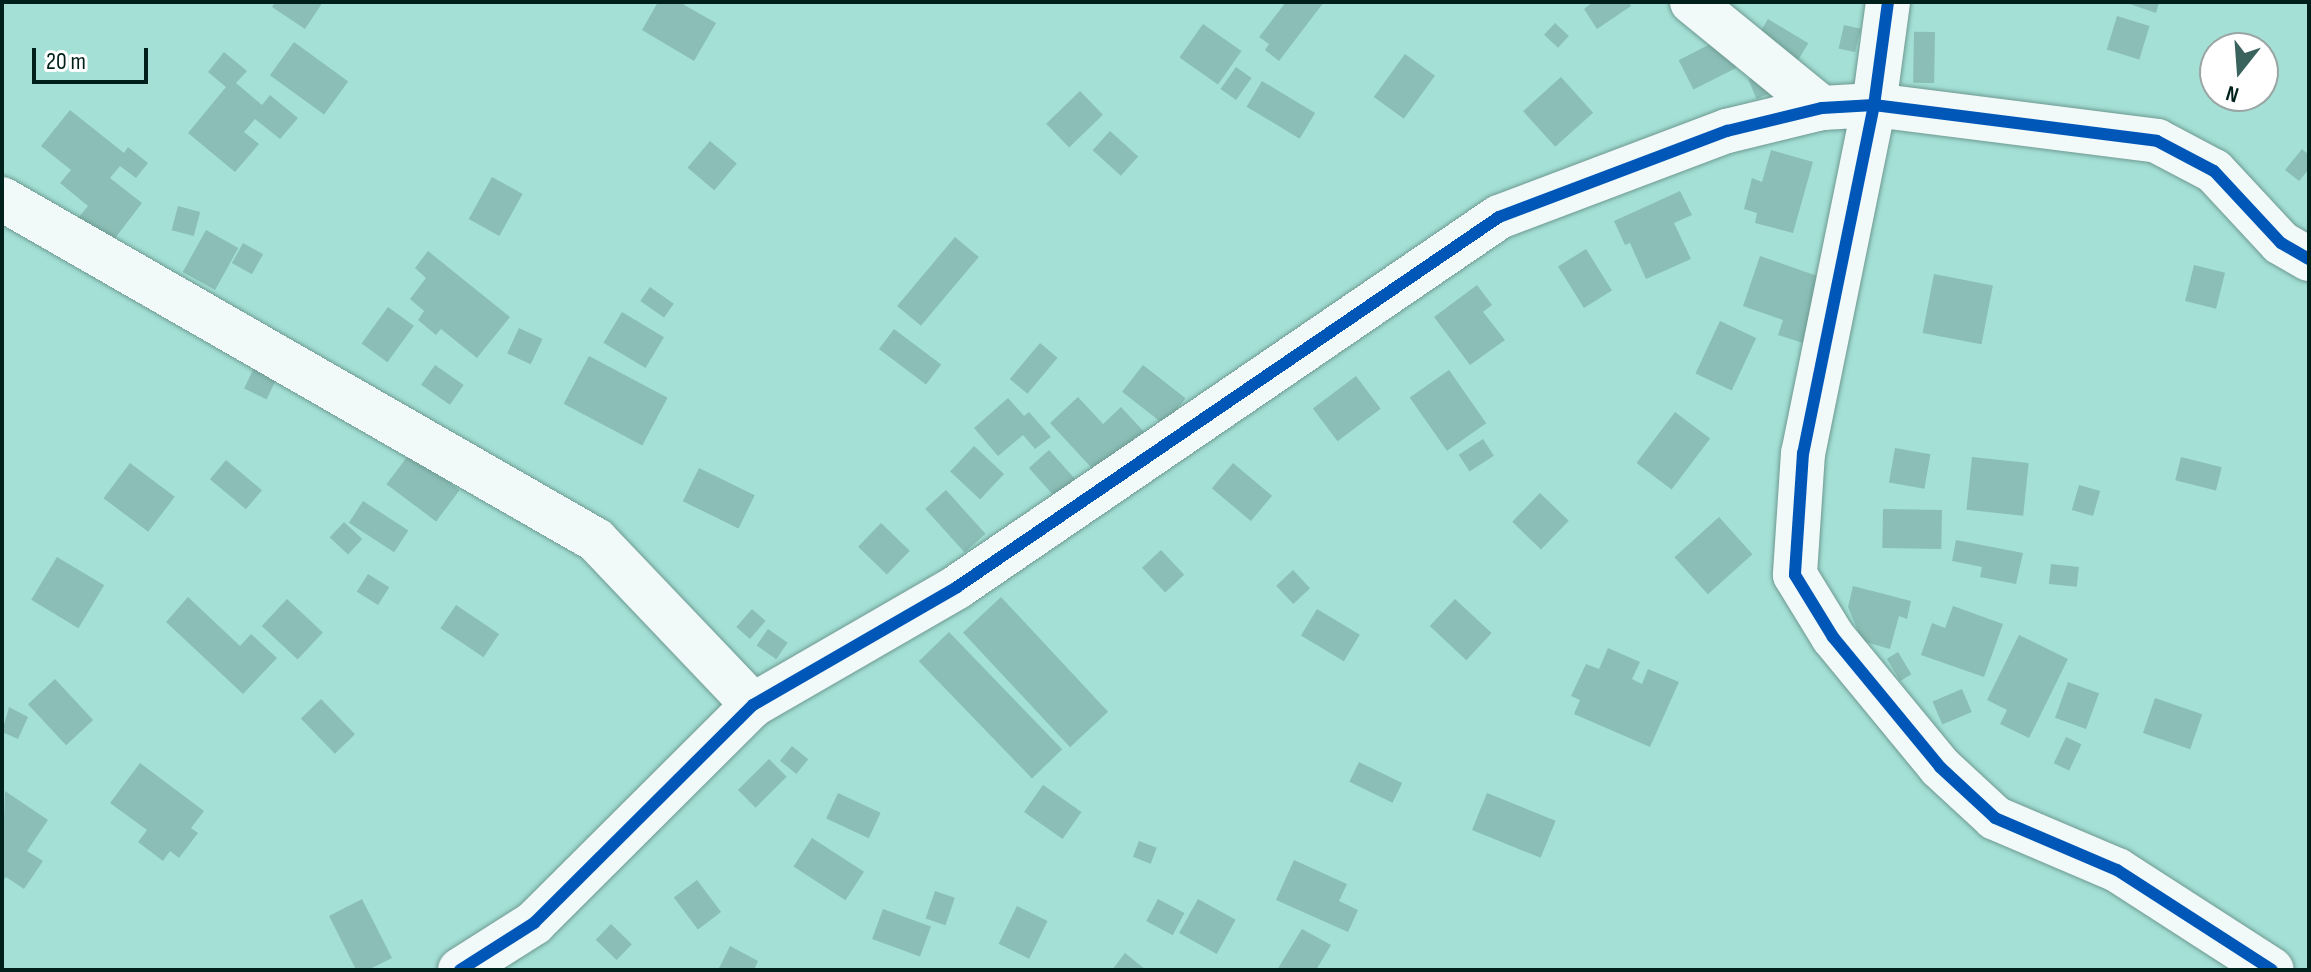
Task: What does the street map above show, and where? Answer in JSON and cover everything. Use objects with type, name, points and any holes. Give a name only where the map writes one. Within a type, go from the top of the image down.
[{"type":"street","points":[[1692,2],[1822,108]]},
{"type":"street","points":[[1888,2],[1874,105],[1803,453],[1795,575],[1833,637],[1940,767],[1995,818],[2117,870],[2272,970]]},
{"type":"street","points":[[460,970],[534,923],[753,705],[957,587],[1499,217],[1727,131],[1822,108],[1874,105],[2157,141],[2214,171],[2281,243],[2309,259]]},
{"type":"street","points":[[2,199],[596,540],[753,705]]},
{"type":"building","points":[[275,2],[323,2],[305,29],[272,7]]},
{"type":"building","points":[[658,2],[679,2],[716,23],[694,61],[642,30]]},
{"type":"building","points":[[1286,2],[1324,2],[1279,61],[1265,50],[1269,44],[1259,37]]},
{"type":"building","points":[[1593,2],[1629,2],[1631,6],[1597,29],[1584,9]]},
{"type":"building","points":[[2124,2],[2159,2],[2156,13]]},
{"type":"building","points":[[2117,16],[2150,26],[2139,59],[2107,49]]},
{"type":"building","points":[[1768,19],[1808,43],[1795,65],[1755,41]]},
{"type":"building","points":[[1555,23],[1569,36],[1558,48],[1544,35]]},
{"type":"building","points":[[1203,24],[1242,51],[1218,85],[1179,58]]},
{"type":"building","points":[[1844,25],[1861,29],[1855,52],[1839,48]]},
{"type":"building","points":[[1914,32],[1935,32],[1934,83],[1913,83]]},
{"type":"building","points":[[1724,37],[1739,66],[1694,90],[1679,60]]},
{"type":"building","points":[[294,42],[348,81],[324,115],[270,75]]},
{"type":"building","points":[[224,52],[247,71],[236,83],[262,105],[270,95],[298,118],[280,139],[255,119],[244,132],[259,144],[235,172],[188,133],[226,87],[208,72]]},
{"type":"building","points":[[1405,54],[1435,76],[1404,119],[1374,97]]},
{"type":"building","points":[[1236,67],[1252,78],[1236,100],[1221,89]]},
{"type":"building","points":[[1764,73],[1772,92],[1757,99],[1748,80]]},
{"type":"building","points":[[1561,77],[1593,113],[1555,147],[1523,111]]},
{"type":"building","points":[[1262,81],[1315,113],[1300,139],[1247,107]]},
{"type":"building","points":[[1080,91],[1103,115],[1069,147],[1046,124]]},
{"type":"building","points":[[70,110],[124,153],[128,147],[148,163],[136,178],[120,166],[110,178],[142,203],[106,250],[73,224],[88,206],[60,183],[71,170],[41,146]]},
{"type":"building","points":[[1110,131],[1138,156],[1121,176],[1093,150]]},
{"type":"building","points":[[710,141],[737,163],[714,190],[688,168]]},
{"type":"building","points":[[2302,149],[2309,155],[2309,169],[2299,181],[2285,170]]},
{"type":"building","points":[[1771,150],[1813,162],[1793,233],[1755,223],[1757,213],[1744,209],[1752,178],[1762,182]]},
{"type":"building","points":[[492,177],[523,194],[499,236],[469,219]]},
{"type":"building","points":[[1680,191],[1692,215],[1674,223],[1691,259],[1646,279],[1630,243],[1625,245],[1614,221]]},
{"type":"building","points":[[178,206],[200,212],[194,236],[172,230]]},
{"type":"building","points":[[206,230],[238,248],[215,290],[183,272]]},
{"type":"building","points":[[955,237],[979,257],[921,326],[897,306]]},
{"type":"building","points":[[243,243],[263,254],[252,274],[232,263]]},
{"type":"building","points":[[1586,249],[1612,291],[1584,308],[1558,266]]},
{"type":"building","points":[[428,251],[510,317],[477,358],[441,329],[436,335],[418,320],[424,311],[410,299],[426,278],[415,268]]},
{"type":"building","points":[[1760,256],[1826,279],[1803,343],[1778,335],[1783,320],[1743,306]]},
{"type":"building","points":[[2194,265],[2225,273],[2216,309],[2185,301]]},
{"type":"building","points":[[1934,274],[1993,285],[1981,344],[1923,333]]},
{"type":"building","points":[[1477,285],[1492,305],[1483,312],[1505,340],[1470,365],[1434,317]]},
{"type":"building","points":[[650,287],[674,304],[664,318],[640,301]]},
{"type":"building","points":[[388,307],[414,326],[387,362],[362,343]]},
{"type":"building","points":[[622,312],[664,337],[645,368],[603,343]]},
{"type":"building","points":[[1720,321],[1756,338],[1732,390],[1695,374]]},
{"type":"building","points":[[519,328],[543,339],[531,364],[507,353]]},
{"type":"building","points":[[894,329],[941,365],[926,384],[879,349]]},
{"type":"building","points":[[1040,343],[1058,358],[1027,394],[1010,379]]},
{"type":"building","points":[[589,356],[668,398],[642,445],[564,404]]},
{"type":"building","points":[[435,365],[464,385],[450,405],[421,385]]},
{"type":"building","points":[[1143,365],[1186,398],[1165,425],[1122,392]]},
{"type":"building","points":[[255,366],[277,377],[267,399],[244,388]]},
{"type":"building","points":[[1449,370],[1486,423],[1447,451],[1410,398]]},
{"type":"building","points":[[1356,376],[1381,409],[1338,441],[1313,408]]},
{"type":"building","points":[[1078,397],[1103,424],[1121,407],[1147,435],[1101,478],[1050,423]]},
{"type":"building","points":[[1008,398],[1024,416],[1029,412],[1051,437],[1035,449],[1023,435],[998,456],[974,428]]},
{"type":"building","points":[[1675,412],[1710,438],[1672,490],[1636,463]]},
{"type":"building","points":[[1483,439],[1494,456],[1470,472],[1459,455]]},
{"type":"building","points":[[974,446],[1004,474],[980,500],[950,472]]},
{"type":"building","points":[[1895,448],[1930,454],[1924,489],[1889,482]]},
{"type":"building","points":[[1049,450],[1080,485],[1060,503],[1029,468]]},
{"type":"building","points":[[410,453],[460,490],[436,521],[387,484]]},
{"type":"building","points":[[1972,457],[2029,463],[2023,516],[1966,510]]},
{"type":"building","points":[[2181,457],[2222,467],[2216,490],[2175,480]]},
{"type":"building","points":[[226,460],[262,490],[246,509],[210,479]]},
{"type":"building","points":[[130,463],[175,497],[148,532],[104,498]]},
{"type":"building","points":[[1233,463],[1272,496],[1251,521],[1212,488]]},
{"type":"building","points":[[699,468],[755,495],[739,528],[683,501]]},
{"type":"building","points":[[2079,485],[2100,491],[2093,516],[2072,510]]},
{"type":"building","points":[[946,490],[985,534],[965,553],[925,509]]},
{"type":"building","points":[[1540,493],[1569,521],[1541,550],[1512,522]]},
{"type":"building","points":[[363,501],[408,530],[394,552],[349,523]]},
{"type":"building","points":[[1883,509],[1942,510],[1941,549],[1882,548]]},
{"type":"building","points":[[1719,517],[1752,554],[1708,594],[1674,557]]},
{"type":"building","points":[[344,522],[362,539],[348,554],[330,537]]},
{"type":"building","points":[[881,523],[910,551],[887,575],[858,547]]},
{"type":"building","points":[[1956,540],[2023,553],[2016,584],[1980,577],[1982,567],[1952,561]]},
{"type":"building","points":[[1161,550],[1184,575],[1165,593],[1142,568]]},
{"type":"building","points":[[57,557],[104,585],[78,628],[31,600]]},
{"type":"building","points":[[2051,564],[2079,567],[2077,587],[2049,584]]},
{"type":"building","points":[[1293,570],[1310,588],[1293,604],[1276,586]]},
{"type":"building","points":[[368,574],[389,587],[378,605],[357,592]]},
{"type":"building","points":[[1853,586],[1911,601],[1907,619],[1899,616],[1890,649],[1862,641],[1848,607]]},
{"type":"building","points":[[188,597],[240,646],[251,634],[277,658],[243,694],[166,622]]},
{"type":"building","points":[[1001,597],[1108,712],[1070,747],[963,632]]},
{"type":"building","points":[[287,599],[323,632],[298,659],[262,626]]},
{"type":"building","points":[[1455,599],[1492,633],[1466,660],[1430,626]]},
{"type":"building","points":[[456,605],[499,634],[483,657],[440,628]]},
{"type":"building","points":[[1953,606],[2003,624],[1984,677],[1921,655],[1932,623],[1945,628]]},
{"type":"building","points":[[752,609],[766,621],[750,639],[736,627]]},
{"type":"building","points":[[1317,609],[1360,635],[1344,661],[1301,636]]},
{"type":"building","points":[[768,629],[788,643],[776,659],[757,645]]},
{"type":"building","points":[[949,632],[1062,749],[1032,778],[919,661]]},
{"type":"building","points":[[2019,635],[2068,659],[2029,738],[2000,724],[2007,710],[1987,700]]},
{"type":"building","points":[[1608,648],[1640,662],[1632,679],[1642,684],[1648,669],[1679,682],[1650,747],[1574,714],[1580,700],[1571,696],[1586,664],[1599,669]]},
{"type":"building","points":[[1898,652],[1911,674],[1900,681],[1887,659]]},
{"type":"building","points":[[55,679],[93,720],[66,745],[28,704]]},
{"type":"building","points":[[2068,682],[2099,693],[2086,729],[2055,718]]},
{"type":"building","points":[[1962,689],[1972,712],[1942,725],[1933,702]]},
{"type":"building","points":[[2155,698],[2202,714],[2190,749],[2143,733]]},
{"type":"building","points":[[321,699],[355,734],[335,754],[301,718]]},
{"type":"building","points":[[9,707],[28,717],[18,739],[2,732]]},
{"type":"building","points":[[2066,737],[2081,744],[2069,770],[2054,763]]},
{"type":"building","points":[[792,746],[808,759],[796,774],[780,761]]},
{"type":"building","points":[[769,759],[787,777],[756,808],[738,790]]},
{"type":"building","points":[[1359,762],[1402,783],[1392,803],[1349,782]]},
{"type":"building","points":[[140,763],[204,811],[191,828],[198,833],[179,858],[170,851],[163,861],[138,842],[147,830],[110,803]]},
{"type":"building","points":[[1043,785],[1082,812],[1063,839],[1024,812]]},
{"type":"building","points":[[5,791],[48,820],[27,851],[43,861],[24,889],[6,877],[2,882]]},
{"type":"building","points":[[838,793],[881,813],[869,838],[826,818]]},
{"type":"building","points":[[1487,793],[1556,821],[1541,858],[1472,830]]},
{"type":"building","points":[[812,838],[864,872],[845,900],[793,867]]},
{"type":"building","points":[[1139,841],[1157,848],[1151,864],[1133,857]]},
{"type":"building","points":[[1294,860],[1347,884],[1339,901],[1358,910],[1348,932],[1276,900]]},
{"type":"building","points":[[697,880],[721,912],[698,929],[674,897]]},
{"type":"building","points":[[935,891],[955,898],[945,925],[926,918]]},
{"type":"building","points":[[362,899],[392,958],[368,970],[356,970],[329,916]]},
{"type":"building","points":[[1158,899],[1184,913],[1173,935],[1146,921]]},
{"type":"building","points":[[1198,899],[1236,920],[1217,954],[1179,933]]},
{"type":"building","points":[[1017,906],[1048,921],[1029,959],[999,944]]},
{"type":"building","points":[[883,909],[931,926],[920,957],[872,939]]},
{"type":"building","points":[[611,924],[632,944],[617,960],[596,940]]},
{"type":"building","points":[[1302,929],[1331,945],[1316,970],[1277,970]]},
{"type":"building","points":[[730,946],[758,961],[754,970],[718,970]]},
{"type":"building","points":[[1125,953],[1146,970],[1112,970]]},
{"type":"cycle path","points":[[1888,2],[1874,105],[1803,453],[1795,575],[1833,637],[1940,767],[1995,818],[2117,870],[2272,970]]},
{"type":"cycle path","points":[[460,970],[534,923],[753,705],[957,587],[1499,217],[1727,131],[1822,108],[1874,105],[2157,141],[2214,171],[2281,243],[2309,259]]}]
